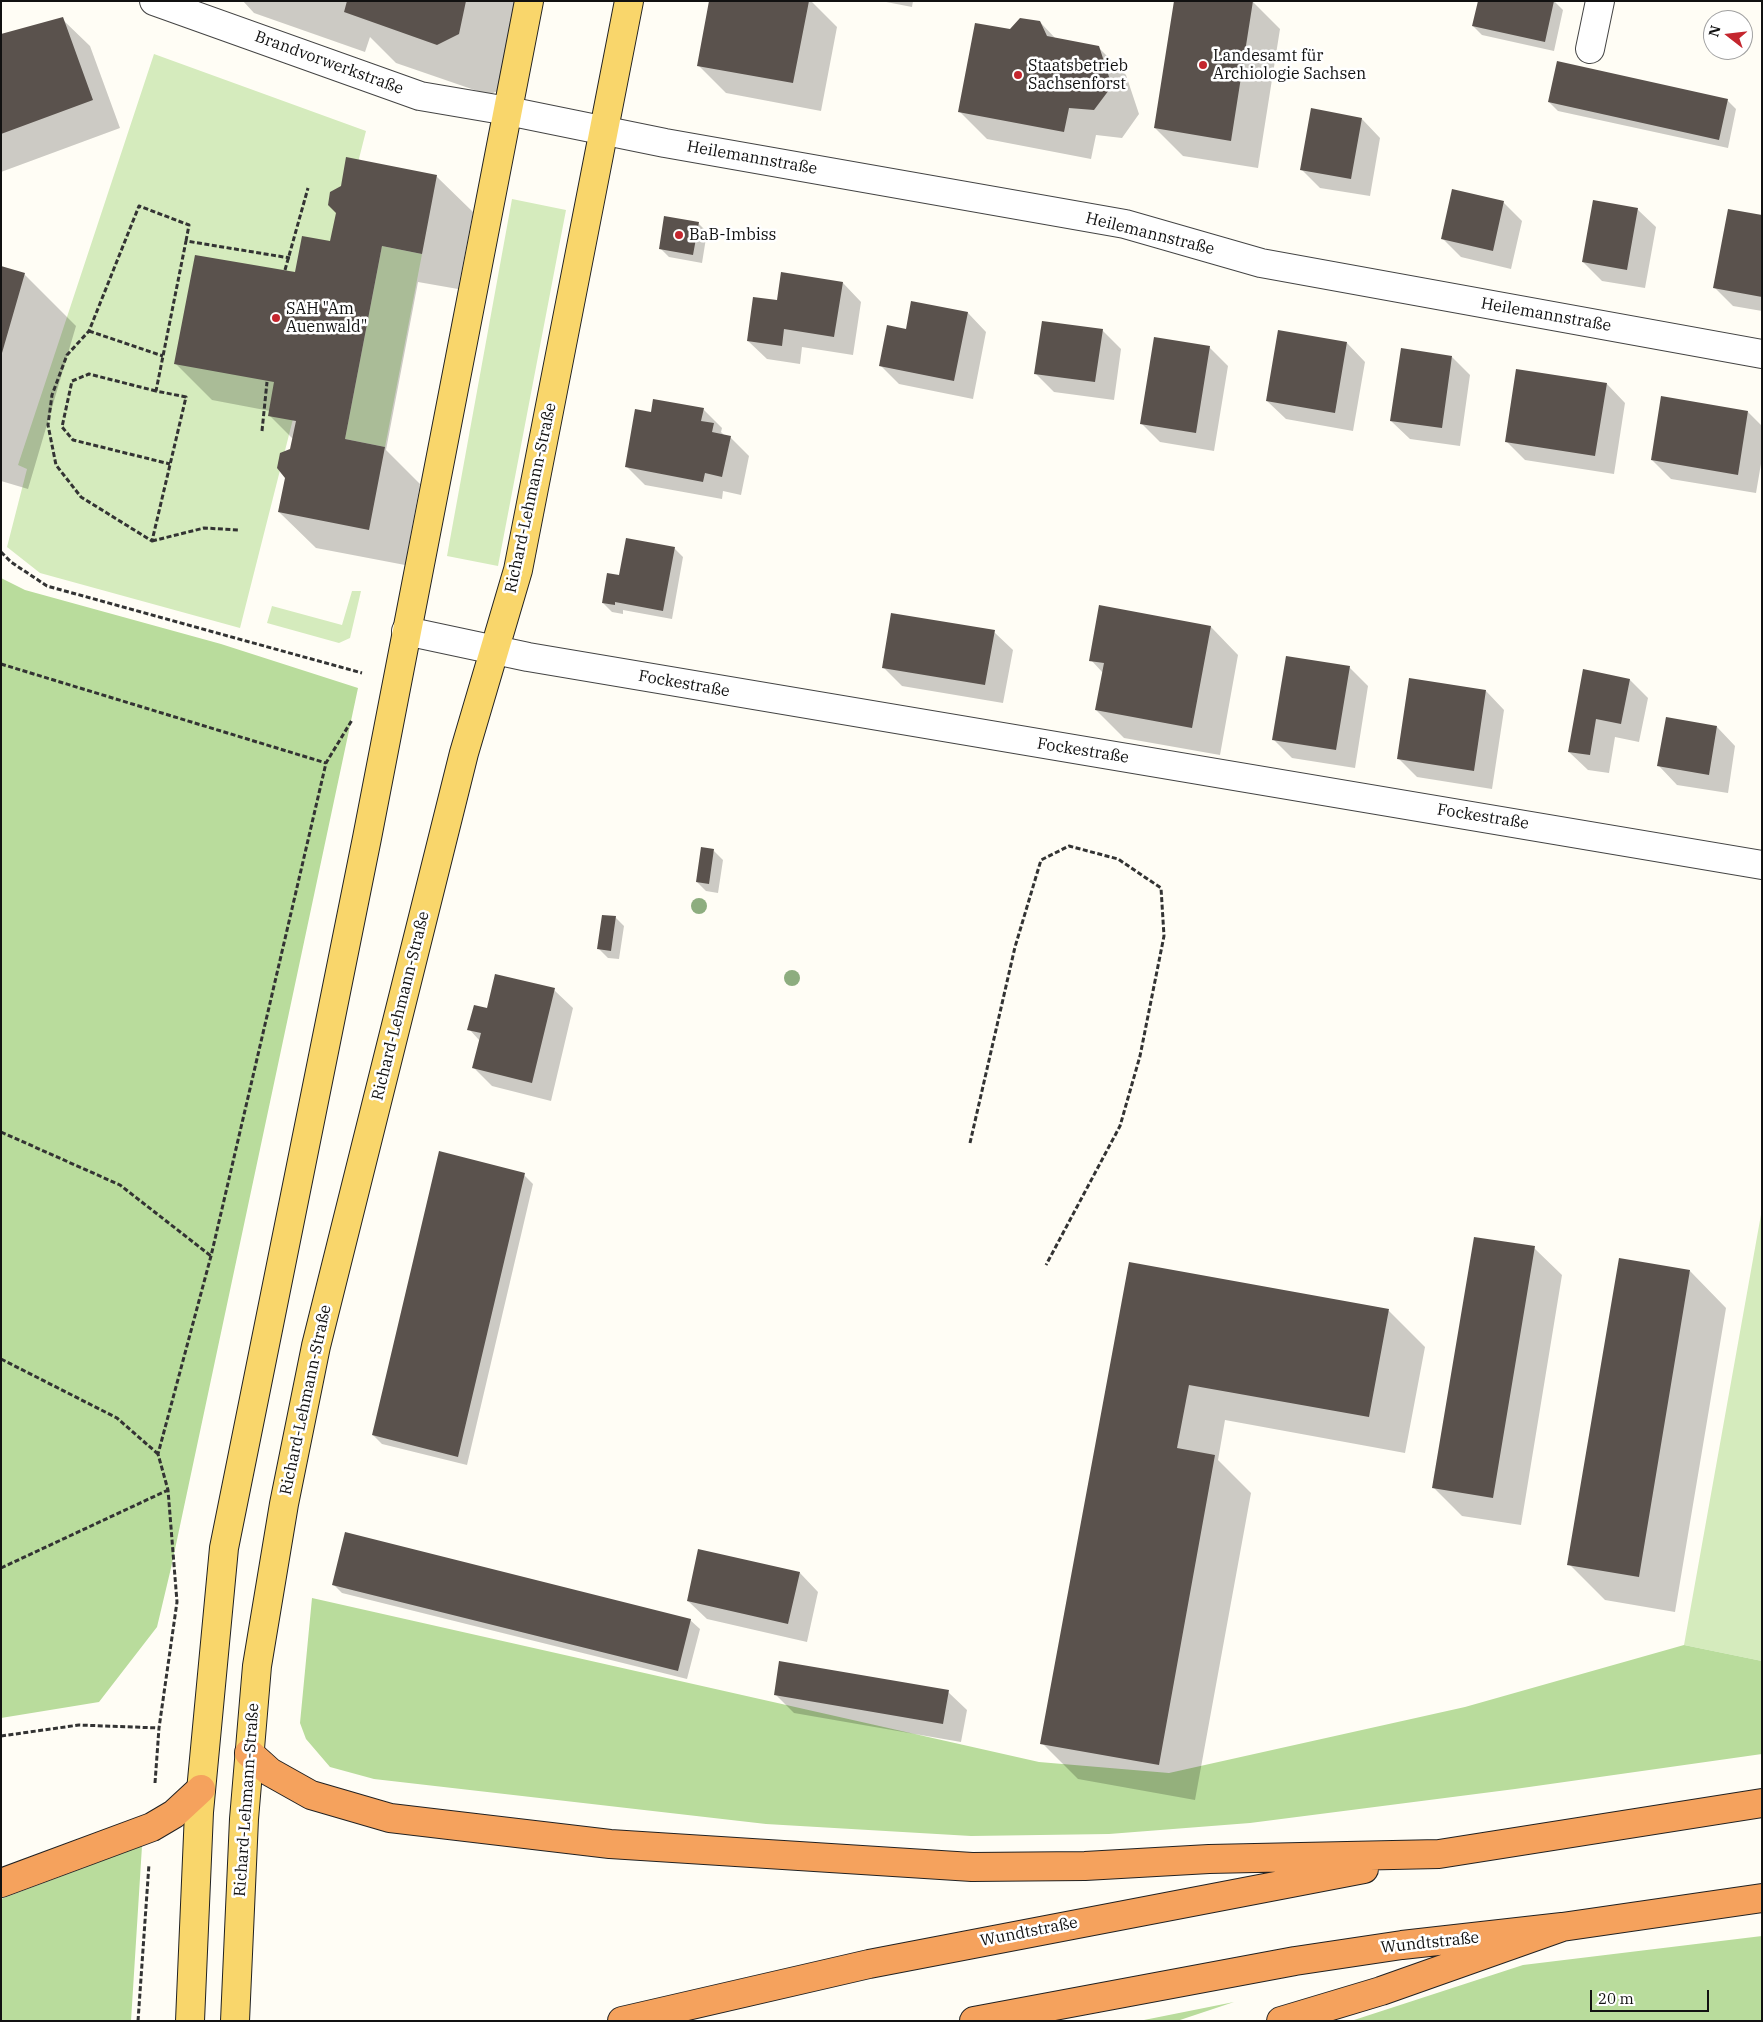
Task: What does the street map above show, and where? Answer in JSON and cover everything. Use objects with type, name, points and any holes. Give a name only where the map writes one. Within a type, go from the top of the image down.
[{"type":"highway","points":[[249,1753],[270,1772],[311,1795],[390,1818],[610,1844],[972,1867],[1085,1866],[1209,1859],[1439,1854],[1762,1802]]},
{"type":"highway","points":[[1,1882],[152,1827],[174,1814],[201,1789]]},
{"type":"highway","name":"Wundtstraße","points":[[622,2021],[878,1962],[1439,1854]]},
{"type":"highway","points":[[1281,2021],[1381,1991],[1562,1927],[1762,1898]]},
{"type":"highway","name":"Wundtstraße","points":[[974,2021],[1295,1960],[1402,1945],[1562,1927]]},
{"type":"main road","points":[[190,2021],[193,1906],[201,1789],[224,1548],[367,838],[529,1]]},
{"type":"main road","name":"Richard-Lehmann-Straße","points":[[236,2021],[244,1819],[249,1753],[260,1647],[284,1504],[316,1346],[464,752],[518,570],[605,132],[629,1]]},
{"type":"street","name":"Brandvorwerkstraße","points":[[154,1],[420,96],[508,111]]},
{"type":"street","points":[[1590,49],[1600,1]]},
{"type":"street","name":"Heilemannstraße","points":[[508,111],[605,132],[1126,224],[1261,263],[1762,354]]},
{"type":"street","name":"Fockestraße","points":[[406,631],[493,651],[1762,864]]},
{"type":"path","points":[[285,270],[290,258],[308,188]]},
{"type":"path","points":[[156,390],[189,225],[139,206],[89,331],[67,355],[52,395],[48,425],[56,465],[81,497],[152,541],[204,528],[239,530]]},
{"type":"path","points":[[186,241],[290,258]]},
{"type":"path","points":[[89,331],[163,356]]},
{"type":"path","points":[[152,541],[186,397],[89,374],[72,381],[62,427],[73,440],[170,464]]},
{"type":"path","points":[[262,431],[267,382]]},
{"type":"path","points":[[1,552],[10,562],[47,586],[362,674]]},
{"type":"path","points":[[1,664],[326,763]]},
{"type":"path","points":[[138,2021],[159,1728],[177,1602],[168,1490],[158,1454],[211,1256],[326,763],[356,713]]},
{"type":"path","points":[[970,1143],[1015,947],[1041,860],[1069,846],[1118,859],[1161,888],[1164,936],[1140,1056],[1120,1126],[1046,1265]]},
{"type":"path","points":[[1,1132],[120,1185],[211,1256]]},
{"type":"path","points":[[1,1359],[117,1418],[158,1454]]},
{"type":"path","points":[[1,1568],[168,1490]]},
{"type":"path","points":[[1,1736],[79,1725],[159,1728]]},
{"type":"green space","points":[[154,54],[366,131],[240,628],[40,573],[7,547],[27,469],[18,465]]},
{"type":"green space","points":[[512,199],[566,210],[498,566],[447,556]]},
{"type":"green space","points":[[382,246],[422,254],[385,447],[345,439]]},
{"type":"green space","points":[[1,578],[25,590],[221,644],[358,688],[157,1627],[99,1702],[1,1718]]},
{"type":"green space","points":[[352,591],[361,591],[350,638],[339,643],[267,623],[272,606],[342,625]]},
{"type":"green space","points":[[1762,1209],[1762,1661],[1684,1645]]},
{"type":"green space","points":[[312,1598],[1039,1762],[1169,1773],[1465,1707],[1684,1645],[1762,1661],[1762,1754],[1515,1789],[1250,1823],[1109,1834],[971,1836],[766,1824],[374,1779],[330,1767],[306,1739],[300,1723]]},
{"type":"green space","points":[[142,1846],[131,2021],[1,2021],[1,1899]]},
{"type":"green space","points":[[1762,1936],[1762,2021],[1351,2021],[1523,1965]]},
{"type":"green space","points":[[1234,2002],[1177,2021],[1139,2021]]},
{"type":"building","points":[[347,1],[466,1],[459,34],[437,45],[344,12]]},
{"type":"building","points":[[709,1],[809,1],[793,83],[697,66]]},
{"type":"building","name":"Landesamt für Archiologie Sachsen","points":[[1174,1],[1253,1],[1231,141],[1154,128]]},
{"type":"building","points":[[1478,1],[1554,1],[1545,42],[1472,26]]},
{"type":"building","points":[[63,17],[93,100],[1,134],[1,34]]},
{"type":"building","points":[[1020,18],[1040,21],[1047,36],[1099,46],[1112,86],[1094,110],[1069,108],[1064,132],[958,112],[975,23],[1010,29]]},
{"type":"building","points":[[1557,61],[1728,99],[1719,140],[1548,102]]},
{"type":"building","points":[[1311,108],[1362,118],[1351,179],[1300,170]]},
{"type":"building","name":"SAH \"Am Auenwald\"","points":[[346,157],[437,175],[422,254],[382,246],[345,439],[385,447],[369,530],[278,512],[285,478],[277,468],[280,453],[290,449],[296,421],[268,416],[274,382],[174,364],[195,255],[295,272],[302,236],[330,241],[336,213],[328,205],[330,192],[341,186]]},
{"type":"building","points":[[1452,189],[1504,201],[1493,251],[1441,239]]},
{"type":"building","points":[[1593,200],[1638,208],[1627,270],[1582,262]]},
{"type":"building","points":[[1728,209],[1762,215],[1762,297],[1713,288]]},
{"type":"building","name":"BaB-Imbiss","points":[[664,216],[699,222],[693,255],[659,249]]},
{"type":"building","points":[[1,266],[25,273],[2,353],[1,353]]},
{"type":"building","points":[[781,272],[843,282],[834,337],[784,329],[782,346],[747,341],[753,297],[777,300]]},
{"type":"building","points":[[911,301],[968,312],[954,381],[879,366],[887,325],[906,329]]},
{"type":"building","points":[[1042,321],[1103,329],[1095,382],[1034,374]]},
{"type":"building","points":[[1278,330],[1347,342],[1335,413],[1266,401]]},
{"type":"building","points":[[1154,337],[1210,346],[1196,433],[1140,424]]},
{"type":"building","points":[[1401,348],[1452,356],[1442,428],[1390,421]]},
{"type":"building","points":[[1516,369],[1607,383],[1595,456],[1505,442]]},
{"type":"building","points":[[1661,396],[1748,411],[1738,475],[1651,460]]},
{"type":"building","points":[[653,399],[704,408],[701,421],[714,423],[712,432],[731,436],[722,477],[705,473],[703,482],[625,467],[635,409],[651,412]]},
{"type":"building","points":[[626,538],[675,547],[663,611],[615,602],[615,605],[602,603],[607,573],[619,575]]},
{"type":"building","points":[[1099,605],[1211,626],[1192,728],[1095,710],[1104,663],[1089,661]]},
{"type":"building","points":[[891,613],[995,630],[985,685],[882,668]]},
{"type":"building","points":[[1286,656],[1350,666],[1336,750],[1272,740]]},
{"type":"building","points":[[1583,669],[1630,679],[1621,724],[1596,719],[1590,755],[1568,752]]},
{"type":"building","points":[[1409,678],[1486,690],[1474,771],[1397,759]]},
{"type":"building","points":[[1666,717],[1717,726],[1709,775],[1657,766]]},
{"type":"building","points":[[701,847],[714,849],[709,884],[696,882]]},
{"type":"building","points":[[602,915],[616,916],[611,951],[597,949]]},
{"type":"building","points":[[495,974],[555,988],[532,1083],[472,1068],[481,1033],[467,1030],[474,1005],[487,1008]]},
{"type":"building","points":[[439,1151],[525,1173],[458,1457],[372,1435]]},
{"type":"building","points":[[1474,1237],[1535,1246],[1493,1498],[1432,1488]]},
{"type":"building","points":[[1619,1258],[1690,1270],[1639,1577],[1567,1565]]},
{"type":"building","points":[[1129,1262],[1389,1309],[1369,1417],[1189,1385],[1177,1448],[1215,1455],[1159,1765],[1040,1744]]},
{"type":"building","points":[[345,1532],[691,1619],[678,1671],[332,1585]]},
{"type":"building","points":[[698,1549],[800,1572],[788,1624],[687,1601]]},
{"type":"building","points":[[779,1661],[949,1690],[943,1724],[774,1695]]},
{"type":"place","name":"Landesamt für Archiologie Sachsen","points":[[1203,65]]},
{"type":"place","name":"Staatsbetrieb Sachsenforst","points":[[1018,75]]},
{"type":"place","name":"BaB-Imbiss","points":[[679,235]]},
{"type":"place","name":"SAH \"Am Auenwald\"","points":[[276,318]]}]
